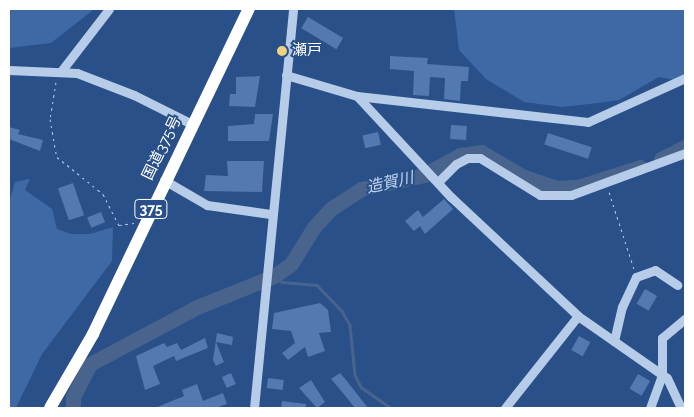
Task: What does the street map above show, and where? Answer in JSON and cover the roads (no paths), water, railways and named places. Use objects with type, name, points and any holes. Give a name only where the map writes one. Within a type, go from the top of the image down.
[{"type":"highway","name":"国道375号","points":[[50,408],[93,334],[164,180],[249,9]]},
{"type":"street","points":[[62,70],[109,9]]},
{"type":"street","points":[[254,408],[270,214],[294,9]]},
{"type":"street","points":[[9,61],[23,69]]},
{"type":"street","points":[[9,70],[62,70],[101,80],[192,124]]},
{"type":"street","points":[[286,75],[357,96],[588,122],[685,78]]},
{"type":"street","points":[[357,96],[433,176],[578,316],[662,375],[681,408]]},
{"type":"street","points":[[433,176],[468,158],[480,158],[540,195],[582,194],[685,153]]},
{"type":"street","points":[[164,180],[207,205],[270,214]]},
{"type":"street","points":[[614,342],[622,307],[636,277],[655,270],[677,285]]},
{"type":"street","points":[[505,408],[578,316]]},
{"type":"street","points":[[650,408],[662,375],[662,338],[685,319]]},
{"type":"waterway","name":"造賀川","points":[[661,159],[685,147]]},
{"type":"waterway","name":"造賀川","points":[[73,408],[73,397],[90,364],[197,307],[274,276],[291,264],[314,227],[332,208],[361,189],[424,175],[460,155],[481,152],[522,176],[556,188],[578,187],[640,167]]},
{"type":"waterway","points":[[274,276],[282,282],[317,285],[342,311],[350,325],[355,375],[361,387],[391,408]]},
{"type":"place","name":"瀬戸","points":[[282,51]]}]
